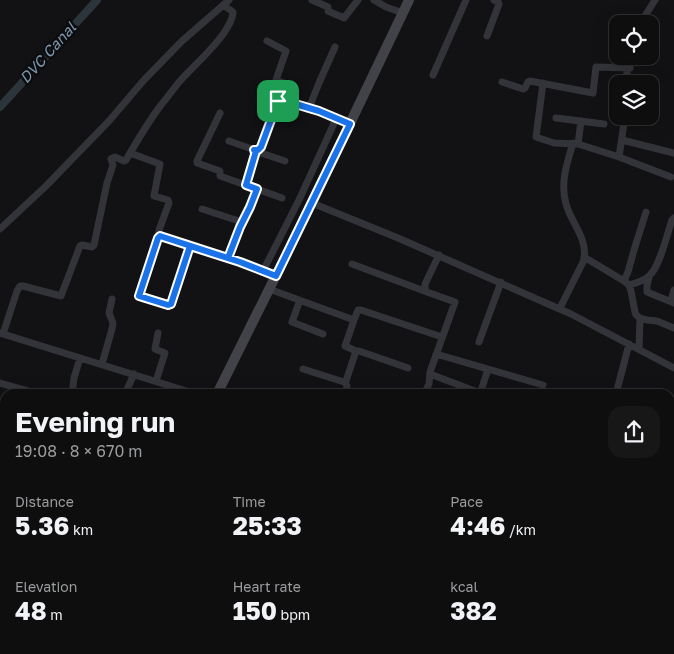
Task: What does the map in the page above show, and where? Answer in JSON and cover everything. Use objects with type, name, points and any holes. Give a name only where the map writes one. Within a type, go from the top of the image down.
[{"type":"street","points":[[312,0],[328,7],[328,11],[344,18],[358,0]]},
{"type":"street","points":[[374,0],[392,10],[403,13]]},
{"type":"street","points":[[220,389],[312,203],[409,0]]},
{"type":"street","points":[[433,75],[466,0]]},
{"type":"street","points":[[486,36],[499,4],[494,0]]},
{"type":"street","points":[[646,15],[655,0]]},
{"type":"street","points":[[0,229],[46,186],[182,41],[226,3],[233,13],[219,39],[180,81],[152,118],[125,161],[115,157],[111,159],[113,165],[107,183],[94,245],[92,247],[80,246],[61,296],[20,286],[1,334],[181,389]]},
{"type":"street","points":[[246,185],[255,151],[261,147],[278,101],[282,100],[288,85],[276,80],[286,51],[267,41]]},
{"type":"street","points":[[309,108],[335,47]]},
{"type":"street","points":[[502,82],[523,89],[528,81],[592,93],[594,92],[596,67],[627,68],[630,65]]},
{"type":"street","points":[[627,68],[627,75]]},
{"type":"street","points":[[542,84],[536,137],[554,143],[575,144],[619,157],[671,178]]},
{"type":"street","points":[[282,100],[350,124]]},
{"type":"street","points":[[220,113],[197,163],[220,171],[220,176],[282,198]]},
{"type":"street","points":[[263,271],[299,200],[336,118]]},
{"type":"street","points":[[556,118],[604,124]]},
{"type":"street","points":[[560,308],[585,254],[579,232],[568,211],[564,194],[565,169],[575,144],[580,121]]},
{"type":"street","points":[[619,157],[624,125]]},
{"type":"street","points":[[622,140],[674,153]]},
{"type":"street","points":[[229,141],[285,161]]},
{"type":"street","points":[[130,153],[160,164],[154,196],[168,200],[169,203],[139,296],[168,305],[171,304],[190,246]]},
{"type":"street","points":[[228,258],[257,189]]},
{"type":"street","points":[[312,203],[560,308],[674,368]]},
{"type":"street","points":[[202,209],[242,222]]},
{"type":"street","points":[[626,283],[646,212]]},
{"type":"street","points":[[626,283],[644,280],[655,269],[674,218]]},
{"type":"street","points":[[159,237],[161,236],[228,258],[276,276]]},
{"type":"street","points":[[427,292],[424,287],[438,255]]},
{"type":"street","points":[[584,257],[626,283],[632,294],[635,312],[640,318],[661,322],[674,328]]},
{"type":"street","points":[[352,264],[455,302],[436,354],[430,374],[430,382],[426,389]]},
{"type":"street","points":[[649,277],[647,292],[672,302],[674,290]]},
{"type":"street","points":[[479,342],[501,282]]},
{"type":"street","points":[[270,289],[354,320]]},
{"type":"street","points":[[102,364],[113,323],[109,313],[112,299]]},
{"type":"street","points":[[300,300],[292,322],[323,334]]},
{"type":"street","points":[[408,368],[346,346],[358,310],[442,337]]},
{"type":"street","points":[[639,349],[640,318]]},
{"type":"street","points":[[156,381],[165,354],[155,349],[158,333]]},
{"type":"street","points":[[617,389],[629,344]]},
{"type":"street","points":[[346,389],[345,382],[356,351]]},
{"type":"street","points":[[436,354],[543,385]]},
{"type":"street","points":[[73,389],[80,358]]},
{"type":"street","points":[[303,369],[345,382]]},
{"type":"street","points":[[481,389],[488,369]]},
{"type":"street","points":[[128,389],[134,374]]},
{"type":"street","points":[[430,374],[469,389]]},
{"type":"street","points":[[0,383],[21,389]]},
{"type":"waterway","name":"DVC Canal","points":[[0,107],[97,0]]},
{"type":"route","points":[[282,100],[314,109],[350,124],[276,276],[190,246],[171,304],[168,305],[139,296],[160,236],[228,258],[257,189],[246,185],[256,151],[254,150],[258,150],[261,147],[278,101],[282,100]]}]
